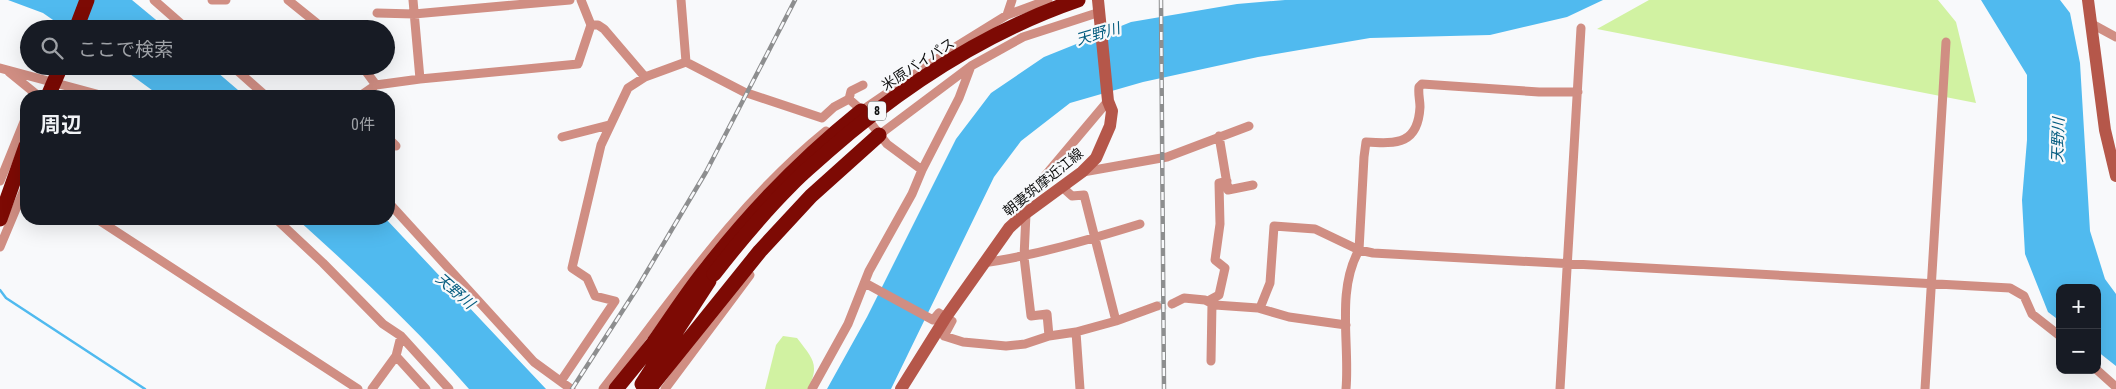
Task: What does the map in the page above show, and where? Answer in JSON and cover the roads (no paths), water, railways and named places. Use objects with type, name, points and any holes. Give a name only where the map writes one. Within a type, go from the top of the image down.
[{"type":"highway","points":[[79,20],[87,0]]},
{"type":"highway","name":"米原バイパス","points":[[616,389],[745,235],[792,184],[845,136],[929,73],[976,45],[1024,22],[1078,0]]},
{"type":"highway","points":[[654,342],[706,269],[739,228],[783,181],[859,109]]},
{"type":"highway","points":[[649,389],[760,251],[811,196],[844,166],[881,137]]},
{"type":"highway","points":[[4,220],[20,166]]},
{"type":"highway","name":"米原バイパス","points":[[639,389],[714,274]]},
{"type":"main road","points":[[2090,3],[2105,130],[2116,176]]},
{"type":"main road","name":"朝妻筑摩近江線","points":[[901,389],[946,317],[1009,228],[1061,186],[1082,172],[1096,158],[1104,143],[1112,112],[1108,98],[1100,12]]},
{"type":"street","points":[[154,0],[177,20]]},
{"type":"street","points":[[212,0],[226,0]]},
{"type":"street","points":[[288,0],[313,20]]},
{"type":"street","points":[[413,0],[420,78]]},
{"type":"street","points":[[377,13],[414,14],[570,0]]},
{"type":"street","points":[[369,90],[376,85],[420,78],[578,64],[591,25],[581,0]]},
{"type":"street","points":[[681,0],[686,62]]},
{"type":"street","points":[[1007,15],[1012,0]]},
{"type":"street","points":[[603,389],[698,266],[790,160],[859,109],[952,49],[1007,15],[1048,0]]},
{"type":"street","points":[[665,389],[698,342],[765,256],[816,200],[881,137],[971,66],[1024,37],[1100,12]]},
{"type":"street","points":[[591,25],[598,24],[604,29],[645,77]]},
{"type":"street","points":[[2092,24],[2116,37]]},
{"type":"street","points":[[1560,389],[1581,28]]},
{"type":"street","points":[[1925,389],[1946,42]]},
{"type":"street","points":[[561,381],[615,301],[595,296],[587,278],[572,268],[601,145],[628,88],[645,77],[686,62],[744,92],[822,118],[834,107],[849,99],[851,90],[863,85]]},
{"type":"street","points":[[812,389],[869,284],[869,272],[905,208],[959,98],[971,66]]},
{"type":"street","points":[[3,69],[20,73]]},
{"type":"street","points":[[3,69],[31,90]]},
{"type":"street","points":[[28,75],[84,90]]},
{"type":"street","points":[[242,75],[259,90]]},
{"type":"street","points":[[369,75],[376,85]]},
{"type":"street","points":[[1346,389],[1348,372],[1346,325],[1348,287],[1352,261],[1359,250],[1366,142],[1383,143],[1409,137],[1416,130],[1420,106],[1419,87],[1422,84],[1539,92],[1578,92]]},
{"type":"street","points":[[1049,336],[1047,314],[1031,316],[1024,257],[1026,214],[1018,209],[1108,98]]},
{"type":"street","points":[[849,99],[881,137],[922,170]]},
{"type":"street","points":[[562,137],[609,125]]},
{"type":"street","points":[[1082,172],[1162,158],[1249,126]]},
{"type":"street","points":[[0,181],[4,159],[20,128]]},
{"type":"street","points":[[1218,136],[1228,190],[1253,185]]},
{"type":"street","points":[[1210,302],[1220,295],[1225,268],[1215,260],[1220,224],[1219,183],[1227,181]]},
{"type":"street","points":[[1061,186],[1072,196],[1084,195],[1116,321]]},
{"type":"street","points":[[0,247],[4,220],[20,195]]},
{"type":"street","points":[[395,210],[534,362],[571,389]]},
{"type":"street","points":[[983,263],[1024,257],[1140,224]]},
{"type":"street","points":[[106,225],[358,389]]},
{"type":"street","points":[[283,225],[324,263],[383,324],[401,336],[449,389]]},
{"type":"street","points":[[1260,308],[1270,283],[1274,226],[1315,229],[1359,250],[1374,253],[2010,288],[2024,296],[2032,314],[2056,333]]},
{"type":"street","points":[[869,284],[933,320],[939,313],[952,321],[944,336],[963,342],[1006,346],[1026,344],[1049,336],[1076,332],[1116,321],[1157,306]]},
{"type":"street","points":[[1172,304],[1184,298],[1260,308],[1289,317],[1346,325]]},
{"type":"street","points":[[1210,302],[1211,361]]},
{"type":"street","points":[[1076,332],[1080,389]]},
{"type":"street","points":[[372,389],[396,356],[401,336]]},
{"type":"street","points":[[396,356],[426,389]]},
{"type":"street","points":[[2101,374],[2116,387]]},
{"type":"water","points":[[8,0],[132,0],[156,20],[53,20],[43,13]]},
{"type":"water","points":[[1285,0],[1603,0],[1567,17],[1490,35],[1370,38],[1258,57],[1143,82],[1070,103],[1021,141],[994,177],[891,389],[827,389],[867,317],[956,139],[991,93],[1044,57],[1131,22],[1237,4]]},
{"type":"water","name":"天野川","points":[[1981,0],[2060,0],[2070,13],[2080,63],[2090,231],[2105,279],[2116,294],[2116,366],[2101,354],[2101,284],[2056,284],[2056,318],[2048,312],[2025,254],[2022,200],[2027,140],[2027,75]]},
{"type":"water","points":[[131,75],[220,75],[238,90],[152,90]]},
{"type":"water","points":[[304,225],[392,225],[546,389],[469,389],[386,301]]},
{"type":"waterway","points":[[0,290],[6,298],[145,389]]},
{"type":"tunnel","points":[[1157,306],[1172,304]]},
{"type":"railway","points":[[572,389],[636,290],[706,172],[795,0]]},
{"type":"railway","points":[[1161,0],[1164,389]]}]
